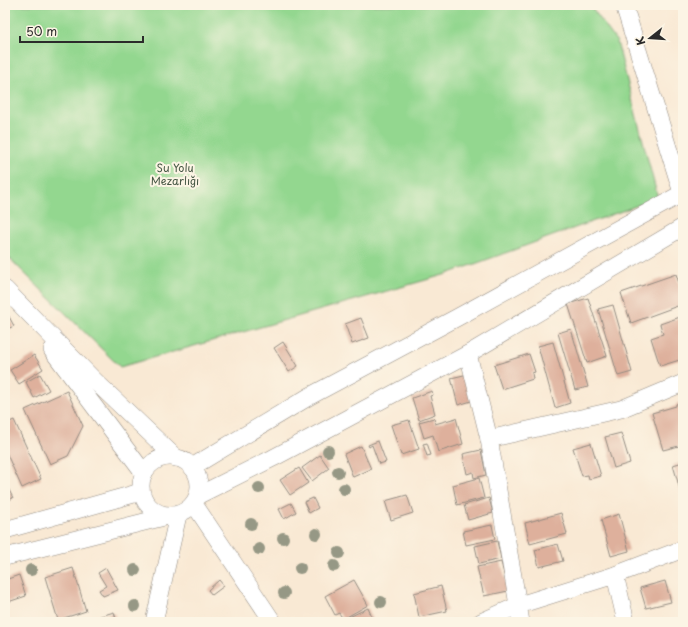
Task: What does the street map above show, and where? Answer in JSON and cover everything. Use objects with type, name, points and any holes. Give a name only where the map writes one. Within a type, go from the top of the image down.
[{"type":"street","points":[[192,467],[310,396],[683,194],[624,5]]},
{"type":"street","points":[[5,557],[173,516],[187,511],[196,500],[468,354],[683,227]]},
{"type":"street","points":[[8,297],[176,458]]},
{"type":"street","points":[[8,297],[144,473]]},
{"type":"street","points":[[468,354],[489,439],[521,622]]},
{"type":"street","points":[[489,439],[621,408],[683,383]]},
{"type":"street","points":[[173,516],[158,514],[144,501],[141,492],[141,482],[144,473],[157,460],[166,457],[185,461],[192,467],[198,476],[200,485],[196,500],[274,622]]},
{"type":"street","points":[[5,530],[141,492]]},
{"type":"street","points":[[154,622],[173,516]]},
{"type":"street","points":[[481,622],[519,605],[615,575],[683,549]]},
{"type":"street","points":[[615,575],[626,622]]},
{"type":"green space","name":"Su Yolu Mezarlığı","points":[[590,5],[617,42],[658,198],[447,274],[120,367],[5,254],[5,6]]},
{"type":"building","points":[[676,274],[683,295],[683,304],[631,323],[621,293]]},
{"type":"building","points":[[588,298],[607,356],[587,363],[568,304]]},
{"type":"building","points":[[613,305],[632,372],[618,376],[598,309]]},
{"type":"building","points":[[6,311],[14,326],[5,330],[5,312]]},
{"type":"building","points":[[683,316],[683,359],[660,366],[651,338],[663,334],[660,324]]},
{"type":"building","points":[[361,318],[369,338],[352,344],[345,324]]},
{"type":"building","points":[[571,329],[588,387],[575,390],[558,333]]},
{"type":"building","points":[[283,342],[298,366],[289,372],[274,348]]},
{"type":"building","points":[[553,342],[570,403],[555,408],[538,346]]},
{"type":"building","points":[[529,354],[535,372],[532,373],[533,379],[502,389],[494,365]]},
{"type":"building","points":[[34,355],[43,369],[19,384],[10,370]]},
{"type":"building","points":[[40,374],[49,390],[34,398],[26,382]]},
{"type":"building","points":[[468,374],[475,400],[458,405],[451,378]]},
{"type":"building","points":[[67,391],[83,426],[68,456],[50,464],[25,410]]},
{"type":"building","points":[[432,391],[433,395],[430,396],[435,414],[419,420],[412,398]]},
{"type":"building","points":[[683,402],[683,445],[663,450],[652,413],[676,406],[676,404]]},
{"type":"building","points":[[434,418],[435,424],[456,418],[463,444],[438,452],[433,435],[424,438],[419,422]]},
{"type":"building","points":[[14,420],[41,479],[22,488],[5,450],[5,424]]},
{"type":"building","points":[[409,420],[419,449],[401,455],[391,425]]},
{"type":"building","points":[[621,433],[630,463],[614,468],[605,437]]},
{"type":"building","points":[[378,441],[386,462],[379,464],[372,445],[369,447],[368,445]]},
{"type":"building","points":[[427,443],[431,455],[427,456],[423,444]]},
{"type":"building","points":[[591,443],[601,476],[589,479],[588,475],[582,476],[573,448]]},
{"type":"building","points":[[361,446],[371,469],[353,477],[344,454]]},
{"type":"building","points":[[481,450],[486,475],[474,478],[473,472],[467,474],[463,454]]},
{"type":"building","points":[[320,455],[329,468],[312,481],[302,468]]},
{"type":"building","points":[[683,462],[683,500],[673,465]]},
{"type":"building","points":[[299,468],[308,483],[290,495],[280,480]]},
{"type":"building","points":[[479,478],[484,498],[457,505],[453,485]]},
{"type":"building","points":[[5,482],[13,498],[5,502]]},
{"type":"building","points":[[407,495],[413,513],[391,520],[385,501]]},
{"type":"building","points":[[313,498],[318,508],[309,513],[304,502]]},
{"type":"building","points":[[489,498],[493,513],[468,520],[464,505]]},
{"type":"building","points":[[291,503],[296,512],[284,519],[279,509]]},
{"type":"building","points":[[561,513],[567,534],[530,544],[525,523]]},
{"type":"building","points":[[619,514],[629,551],[611,556],[601,520]]},
{"type":"building","points":[[492,525],[495,539],[466,545],[463,531]]},
{"type":"building","points":[[497,541],[501,559],[479,564],[475,546]]},
{"type":"building","points":[[558,544],[563,561],[539,567],[535,550]]},
{"type":"building","points":[[501,562],[508,591],[484,596],[477,567]]},
{"type":"building","points":[[73,568],[86,611],[58,620],[45,577]]},
{"type":"building","points":[[106,568],[118,590],[103,596],[99,590],[106,586],[98,573]]},
{"type":"building","points":[[19,575],[26,596],[5,603],[5,580]]},
{"type":"building","points":[[219,580],[224,586],[212,595],[208,590]]},
{"type":"building","points":[[354,580],[368,605],[343,619],[339,613],[335,615],[325,596]]},
{"type":"building","points":[[665,581],[671,602],[646,608],[640,588]]},
{"type":"building","points":[[441,586],[447,611],[419,617],[414,593]]},
{"type":"building","points":[[368,608],[374,622],[346,622],[345,619]]},
{"type":"building","points":[[114,612],[117,622],[92,622],[91,619]]}]
